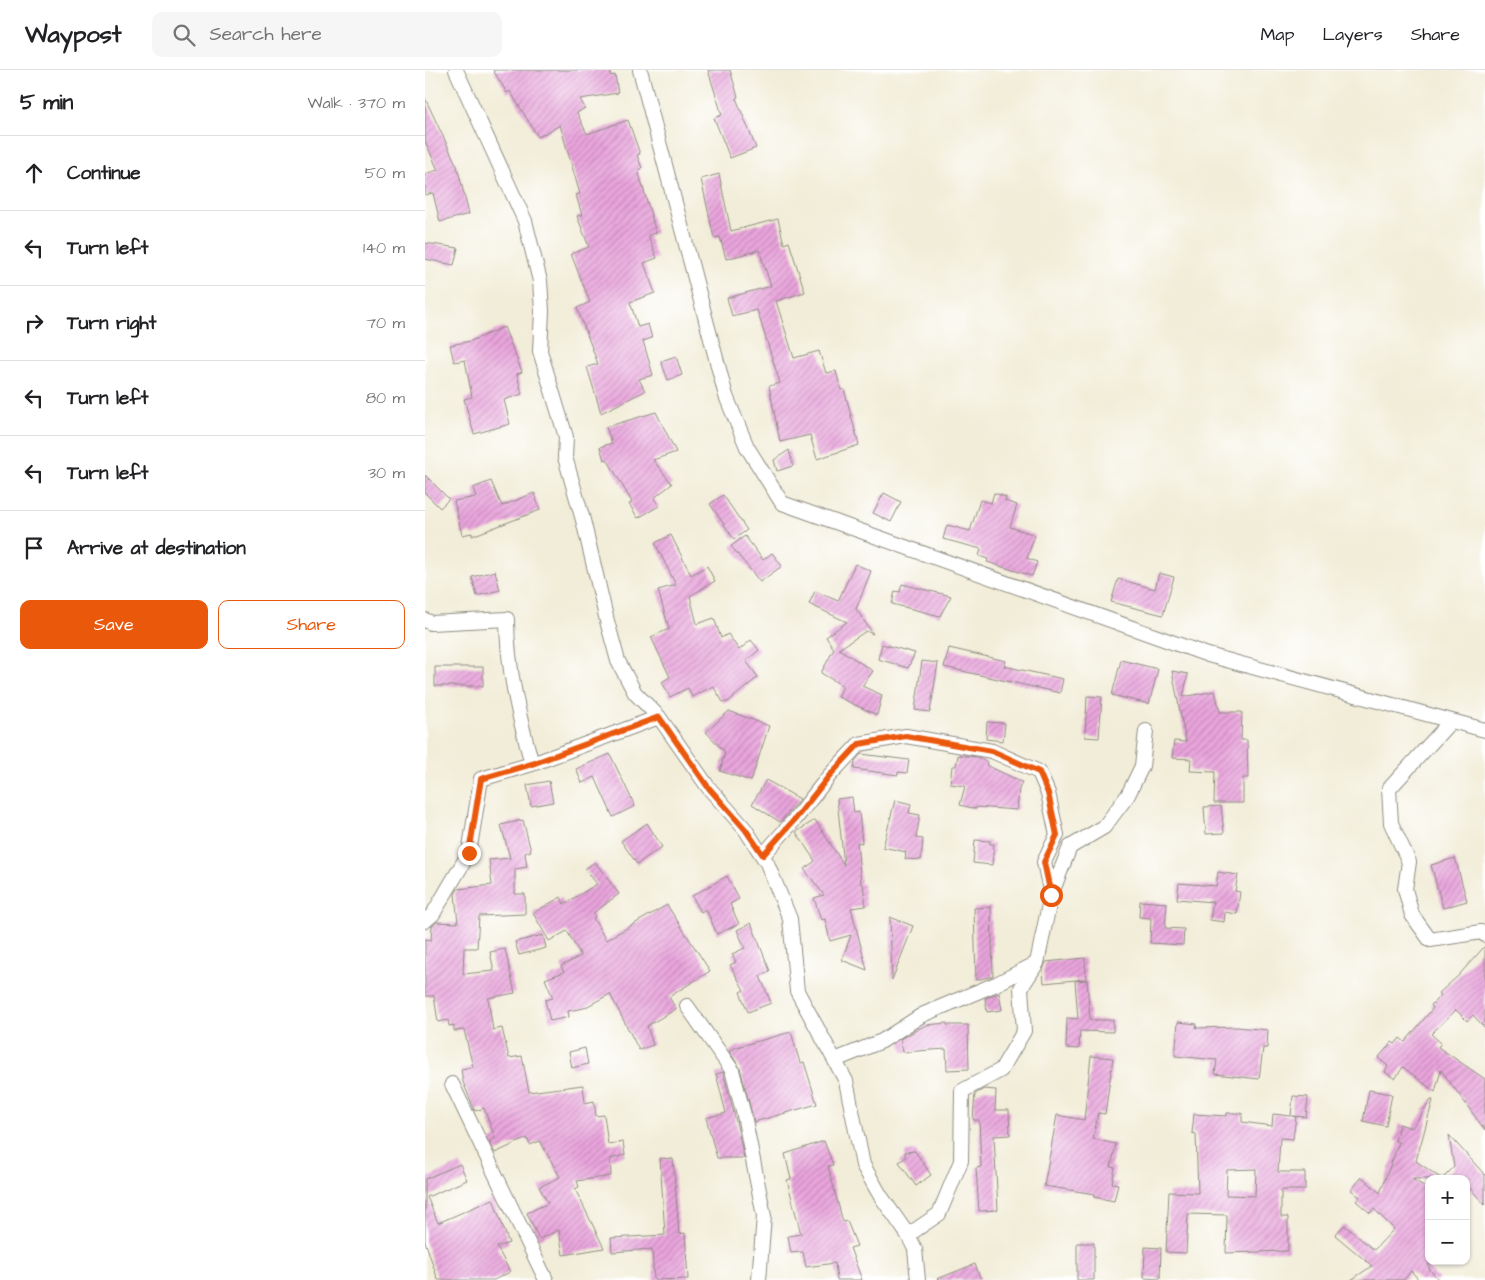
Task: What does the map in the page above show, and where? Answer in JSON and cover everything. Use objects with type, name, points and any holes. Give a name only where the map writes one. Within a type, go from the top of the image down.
[{"type":"street","points":[[456,70],[525,221],[540,281],[542,312],[540,351],[566,437],[565,458],[583,520],[618,661],[635,693],[659,717],[708,787],[745,829],[763,855],[790,919],[797,991],[846,1081],[863,1166],[880,1195],[908,1235],[915,1249],[918,1280]]},
{"type":"street","points":[[640,70],[726,396],[747,447],[781,503],[1208,655],[1485,730]]},
{"type":"street","points":[[425,620],[431,622],[507,619],[507,636],[520,719],[532,764]]},
{"type":"street","points":[[425,921],[433,914],[469,853],[481,779],[532,764],[659,717]]},
{"type":"street","points":[[1451,721],[1389,789],[1391,823],[1409,862],[1405,888],[1412,915],[1430,940],[1481,932],[1485,934]]},
{"type":"street","points":[[908,1235],[939,1214],[961,1161],[962,1090],[1001,1070],[1024,1031],[1021,988],[1037,963],[1051,895],[1070,847],[1104,827],[1129,795],[1142,766],[1146,731]]},
{"type":"street","points":[[763,855],[796,818],[829,776],[859,744],[906,736],[992,751],[1039,772],[1048,793],[1057,835],[1044,862],[1051,895]]},
{"type":"street","points":[[835,1060],[882,1041],[922,1015],[996,984],[1037,963]]},
{"type":"street","points":[[687,1006],[732,1070],[763,1216],[759,1280]]},
{"type":"street","points":[[452,1084],[546,1280]]},
{"type":"building","points":[[493,70],[610,70],[611,76],[615,75],[618,93],[580,99],[585,108],[577,113],[587,134],[628,120],[640,154],[637,155],[642,168],[638,170],[656,233],[648,235],[657,258],[644,263],[655,293],[630,302],[638,327],[648,324],[652,338],[643,341],[653,375],[639,379],[645,391],[601,413],[587,367],[598,364],[577,308],[590,302],[571,254],[589,247],[577,216],[582,215],[576,195],[580,194],[560,125],[538,137],[510,91],[507,93]]},
{"type":"building","points":[[708,70],[730,70],[738,97],[736,98],[756,148],[730,158],[714,118],[722,115]]},
{"type":"building","points":[[425,98],[457,166],[469,214],[440,222],[433,193],[425,195],[425,174],[438,170],[425,141]]},
{"type":"building","points":[[719,174],[731,231],[778,219],[784,244],[789,242],[805,292],[776,301],[794,358],[819,351],[826,373],[836,371],[841,390],[844,389],[859,445],[817,459],[810,435],[780,442],[769,386],[780,383],[757,310],[732,316],[727,298],[771,286],[759,250],[726,259],[720,237],[714,238],[701,179]]},
{"type":"building","points":[[425,243],[458,248],[454,265],[425,259]]},
{"type":"building","points":[[504,327],[522,372],[517,374],[522,394],[504,400],[510,424],[474,434],[464,399],[472,397],[465,360],[454,362],[450,345],[471,341]]},
{"type":"building","points":[[676,356],[682,375],[668,380],[661,361]]},
{"type":"building","points":[[656,412],[676,452],[653,460],[672,484],[654,498],[659,506],[638,518],[629,504],[632,502],[607,459],[604,460],[600,447],[612,443],[606,427]]},
{"type":"building","points":[[789,450],[793,466],[777,471],[774,460]]},
{"type":"building","points":[[425,475],[449,499],[440,508],[425,493]]},
{"type":"building","points":[[491,481],[502,506],[534,493],[540,510],[472,536],[472,533],[462,535],[454,501],[476,497],[473,488]]},
{"type":"building","points":[[884,493],[901,502],[891,522],[873,513]]},
{"type":"building","points":[[994,493],[1006,497],[1005,501],[1017,505],[1010,527],[1035,535],[1027,558],[1037,562],[1032,576],[987,562],[988,559],[979,556],[981,549],[943,539],[947,525],[970,531],[980,500],[991,503]]},
{"type":"building","points":[[723,495],[747,530],[734,539],[710,504]]},
{"type":"building","points":[[671,535],[691,575],[707,566],[715,581],[690,596],[697,624],[714,618],[721,638],[728,634],[739,650],[751,640],[759,650],[746,661],[758,677],[728,702],[723,702],[713,686],[692,697],[688,688],[670,697],[662,682],[670,677],[651,637],[669,629],[658,590],[676,585],[655,543]]},
{"type":"building","points":[[745,536],[763,560],[772,553],[782,566],[760,582],[731,546]]},
{"type":"building","points":[[855,564],[871,571],[856,609],[873,634],[866,631],[839,649],[873,671],[862,686],[882,695],[877,715],[838,697],[843,686],[821,673],[834,649],[826,637],[847,622],[809,604],[815,591],[838,601]]},
{"type":"building","points":[[495,571],[500,590],[477,596],[472,577]]},
{"type":"building","points":[[1159,573],[1174,577],[1163,615],[1111,602],[1118,579],[1155,589]]},
{"type":"building","points":[[902,584],[951,596],[940,616],[892,604],[895,591],[900,592]]},
{"type":"building","points":[[882,644],[915,653],[908,668],[878,659]]},
{"type":"building","points":[[949,648],[1006,661],[1004,666],[1063,679],[1060,693],[944,667]]},
{"type":"building","points":[[1121,660],[1158,669],[1149,704],[1112,695]]},
{"type":"building","points":[[922,661],[938,663],[930,712],[915,710]]},
{"type":"building","points":[[435,667],[483,667],[483,686],[435,686]]},
{"type":"building","points":[[1172,671],[1188,674],[1183,697],[1215,691],[1220,712],[1242,712],[1241,740],[1247,740],[1248,778],[1243,778],[1243,803],[1214,803],[1215,772],[1190,771],[1191,759],[1172,758],[1174,741],[1186,742]]},
{"type":"building","points":[[1087,696],[1102,697],[1099,738],[1085,737]]},
{"type":"building","points":[[729,711],[769,726],[751,781],[720,771],[725,752],[706,732]]},
{"type":"building","points":[[987,722],[1005,723],[1003,741],[986,739]]},
{"type":"building","points":[[610,754],[635,806],[613,817],[595,777],[582,783],[576,769]]},
{"type":"building","points":[[861,754],[909,760],[907,773],[898,772],[898,775],[854,769],[855,761]]},
{"type":"building","points":[[958,755],[977,757],[987,762],[986,765],[1022,782],[1019,789],[1017,810],[976,807],[976,809],[960,805],[965,786],[950,784],[952,766],[956,766]]},
{"type":"building","points":[[766,780],[800,799],[780,822],[752,804]]},
{"type":"building","points":[[549,781],[553,802],[531,806],[527,785]]},
{"type":"building","points":[[852,797],[854,813],[859,812],[862,843],[857,842],[861,884],[863,884],[866,906],[851,908],[867,970],[842,960],[851,935],[830,941],[825,919],[821,920],[814,898],[824,895],[804,869],[815,861],[796,832],[815,820],[844,865],[837,799]]},
{"type":"building","points":[[895,800],[911,804],[909,813],[920,815],[916,838],[923,839],[921,860],[905,859],[906,852],[883,847]]},
{"type":"building","points":[[1221,806],[1224,833],[1206,834],[1204,807]]},
{"type":"building","points":[[523,820],[531,851],[525,853],[527,867],[515,869],[515,894],[525,894],[525,914],[479,916],[477,948],[464,948],[463,974],[494,971],[490,952],[505,949],[515,993],[488,998],[493,1030],[502,1028],[509,1058],[522,1056],[529,1092],[583,1085],[585,1103],[594,1101],[596,1116],[604,1115],[608,1144],[623,1142],[625,1155],[610,1159],[611,1176],[577,1181],[579,1187],[575,1189],[604,1248],[563,1255],[559,1230],[539,1239],[527,1213],[548,1203],[539,1187],[560,1177],[540,1141],[530,1145],[527,1138],[495,1153],[489,1141],[495,1138],[484,1108],[475,1111],[463,1082],[461,1069],[473,1067],[464,1030],[454,1031],[454,1025],[449,1026],[448,1020],[438,1022],[434,996],[425,996],[425,939],[431,940],[432,926],[437,922],[458,923],[455,894],[458,889],[492,885],[489,860],[510,858],[501,825]]},
{"type":"building","points":[[647,823],[662,847],[637,864],[621,841]]},
{"type":"building","points":[[975,840],[990,841],[990,844],[994,844],[992,865],[973,863]]},
{"type":"building","points":[[1455,858],[1467,901],[1443,908],[1431,865]]},
{"type":"building","points":[[595,862],[619,894],[593,913],[595,917],[593,918],[606,940],[667,905],[710,971],[669,997],[676,1009],[647,1026],[653,1045],[639,1050],[610,994],[584,1008],[568,1011],[569,1017],[550,1021],[545,1000],[553,998],[545,979],[564,972],[561,966],[581,956],[567,931],[549,941],[533,913],[561,897],[564,904],[597,884],[585,869]]},
{"type":"building","points":[[1218,872],[1238,875],[1235,891],[1240,892],[1237,914],[1225,912],[1224,922],[1210,920],[1213,902],[1177,899],[1179,883],[1216,886]]},
{"type":"building","points":[[727,876],[739,899],[730,904],[739,924],[717,934],[706,909],[701,912],[692,896]]},
{"type":"building","points":[[1140,901],[1167,903],[1165,928],[1184,929],[1183,945],[1150,943],[1151,918],[1139,917]]},
{"type":"building","points":[[991,907],[993,976],[976,980],[974,908]]},
{"type":"building","points":[[890,917],[913,926],[892,980]]},
{"type":"building","points":[[751,923],[770,971],[760,976],[771,1003],[748,1012],[740,992],[744,990],[730,965],[736,962],[732,954],[745,948],[737,930]]},
{"type":"building","points":[[543,935],[546,948],[519,955],[515,942]]},
{"type":"building","points":[[1485,946],[1485,1028],[1473,1015],[1467,1021],[1456,1010],[1431,1034],[1441,1043],[1438,1047],[1485,1079],[1485,1130],[1441,1070],[1435,1092],[1403,1067],[1395,1079],[1385,1072],[1388,1066],[1378,1058],[1392,1042],[1395,1044],[1400,1038],[1405,1042],[1433,1008],[1431,1005],[1441,995],[1439,993],[1458,976]]},
{"type":"building","points":[[1085,958],[1086,979],[1044,983],[1043,970],[1046,962]]},
{"type":"building","points":[[1087,980],[1090,1020],[1113,1020],[1113,1032],[1080,1031],[1079,1049],[1066,1048],[1067,1018],[1078,1019],[1075,981]]},
{"type":"building","points":[[999,993],[1002,1010],[987,1012],[985,998]]},
{"type":"building","points":[[1178,1022],[1197,1024],[1196,1028],[1237,1027],[1268,1030],[1267,1048],[1263,1048],[1259,1079],[1215,1074],[1217,1060],[1175,1056]]},
{"type":"building","points":[[947,1023],[947,1025],[968,1025],[969,1069],[947,1070],[946,1049],[903,1052],[900,1039],[926,1025]]},
{"type":"building","points":[[791,1032],[800,1063],[804,1062],[817,1104],[754,1122],[740,1068],[729,1051]]},
{"type":"building","points":[[585,1048],[588,1064],[572,1068],[569,1052]]},
{"type":"building","points":[[1091,1056],[1113,1058],[1105,1114],[1098,1113],[1093,1139],[1116,1144],[1111,1167],[1115,1168],[1112,1183],[1118,1184],[1114,1201],[1094,1197],[1095,1194],[1044,1186],[1057,1115],[1084,1120]]},
{"type":"building","points":[[723,1072],[744,1158],[717,1158],[706,1118],[726,1113],[716,1074]]},
{"type":"building","points":[[984,1089],[996,1090],[995,1110],[1009,1110],[1010,1135],[994,1136],[998,1210],[979,1211],[976,1168],[981,1167],[979,1120],[973,1120],[975,1094]]},
{"type":"building","points":[[1369,1090],[1392,1094],[1386,1126],[1363,1121]]},
{"type":"building","points":[[1293,1096],[1308,1097],[1306,1117],[1292,1116],[1296,1117],[1293,1139],[1280,1138],[1278,1172],[1305,1172],[1305,1190],[1281,1190],[1281,1217],[1288,1217],[1288,1251],[1226,1253],[1227,1215],[1188,1214],[1186,1253],[1166,1252],[1169,1192],[1198,1193],[1196,1134],[1192,1133],[1194,1114],[1227,1116],[1227,1113],[1242,1113],[1242,1122],[1272,1126],[1273,1114],[1291,1116]],"holes":[[[1256,1169],[1255,1196],[1226,1195],[1227,1170]]]},
{"type":"building","points":[[1431,1100],[1433,1100],[1416,1161],[1436,1175],[1425,1175],[1425,1179],[1412,1179],[1425,1187],[1425,1265],[1429,1265],[1429,1269],[1439,1280],[1419,1280],[1411,1271],[1404,1280],[1351,1280],[1372,1266],[1335,1235],[1344,1225],[1374,1250],[1394,1229],[1374,1209],[1370,1213],[1356,1201],[1360,1197],[1351,1190],[1362,1177],[1380,1193],[1399,1142],[1395,1141],[1399,1124],[1412,1128]]},
{"type":"building","points":[[1449,1135],[1485,1175],[1485,1205],[1470,1188],[1470,1175],[1446,1175],[1454,1167]]},
{"type":"building","points":[[824,1141],[833,1165],[828,1166],[843,1222],[847,1221],[857,1246],[850,1248],[862,1280],[837,1280],[835,1263],[806,1267],[803,1252],[791,1253],[788,1236],[801,1234],[787,1180],[791,1179],[785,1154]]},
{"type":"building","points":[[915,1151],[931,1175],[916,1186],[899,1162],[905,1158],[905,1152]]},
{"type":"building","points":[[660,1158],[673,1159],[679,1234],[685,1233],[688,1279],[654,1280],[652,1249],[612,1252],[611,1238],[665,1235]]},
{"type":"building","points":[[460,1164],[467,1180],[427,1197],[438,1223],[493,1199],[509,1243],[497,1247],[510,1272],[494,1280],[438,1280],[425,1241],[425,1179]]},
{"type":"building","points":[[1077,1243],[1094,1243],[1094,1280],[1077,1280]]},
{"type":"building","points":[[1145,1247],[1161,1248],[1160,1279],[1144,1278]]},
{"type":"building","points":[[975,1264],[981,1280],[937,1280],[937,1279]]},
{"type":"route","points":[[469,853],[481,779],[532,764],[659,717],[708,787],[745,829],[763,855],[796,818],[829,776],[859,744],[906,736],[992,751],[1039,772],[1048,793],[1057,835],[1044,862],[1051,895]]}]
